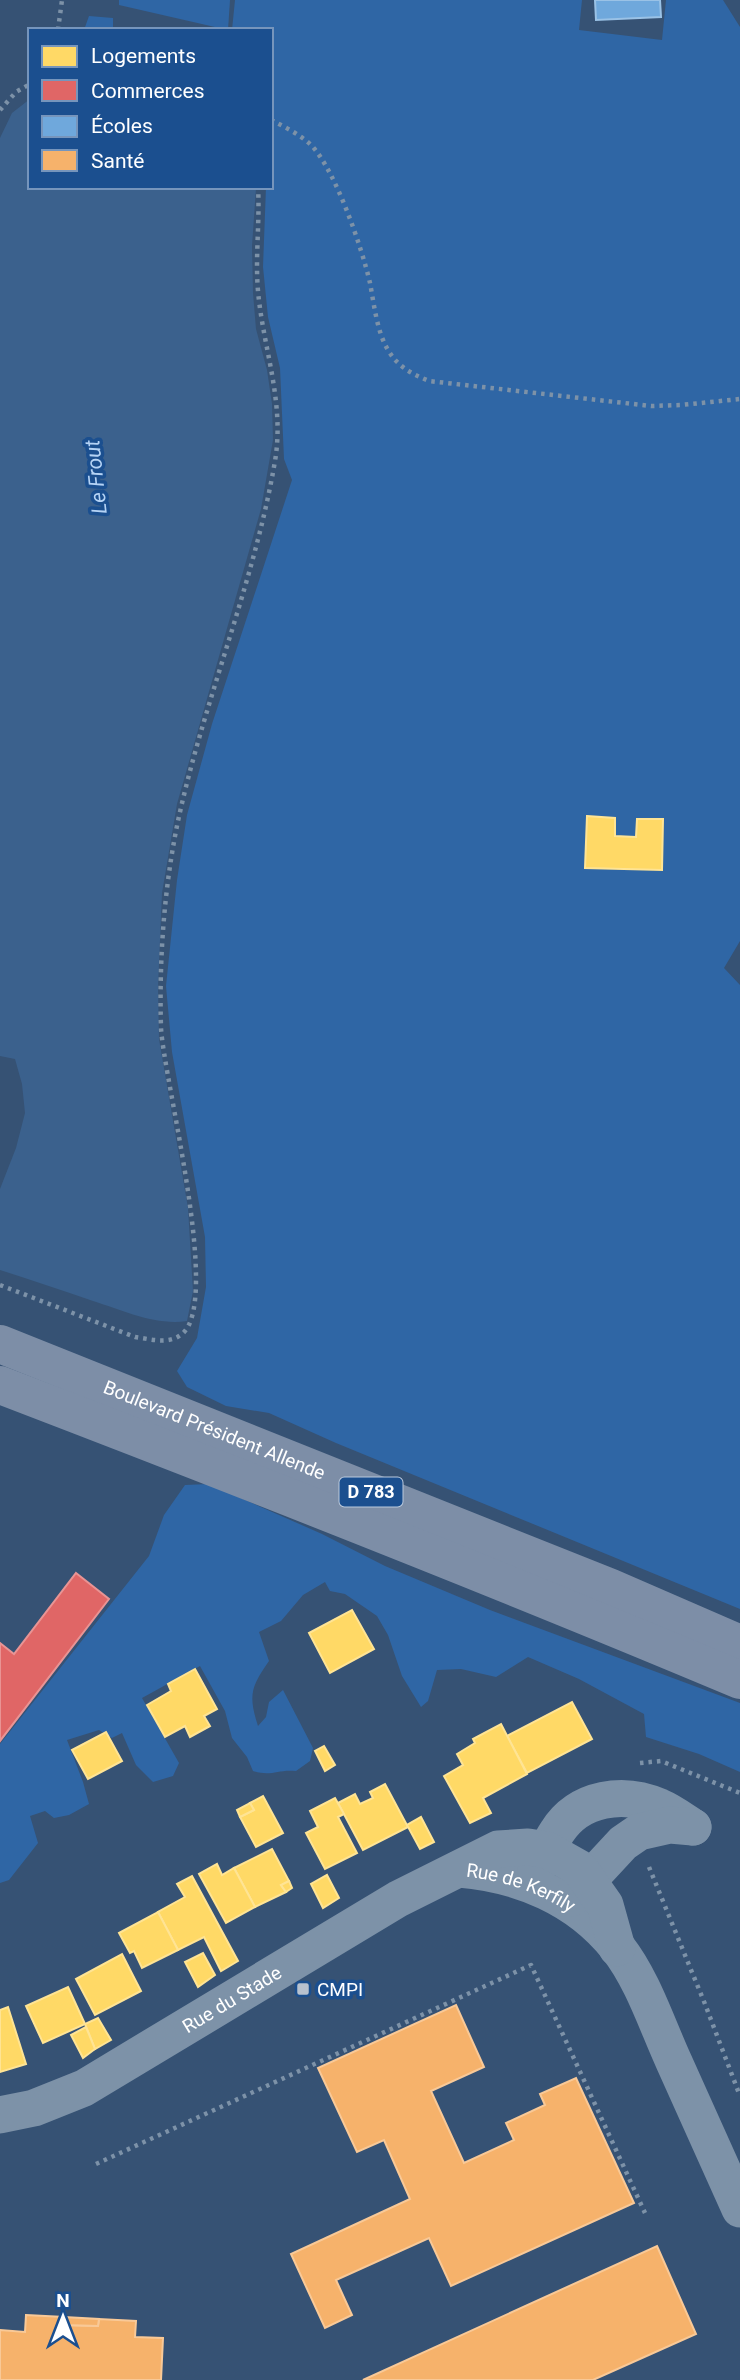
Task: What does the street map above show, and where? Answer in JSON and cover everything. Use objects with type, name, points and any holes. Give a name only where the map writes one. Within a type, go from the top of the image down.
[{"type":"main road","name":"Boulevard Président Allende","points":[[0,1344],[611,1588],[740,1644]]},
{"type":"main road","name":"Boulevard Président Allende","points":[[0,1385],[301,1500],[587,1614],[740,1680]]},
{"type":"street","points":[[528,1884],[557,1830],[570,1816],[585,1806],[603,1800],[623,1798],[645,1802],[661,1807],[693,1826],[652,1827],[639,1832],[623,1843],[578,1891]]},
{"type":"street","name":"Rue de Kerfily","points":[[459,1869],[498,1849],[528,1847],[547,1850],[579,1868],[578,1891],[617,1948],[648,2004],[740,2208]]},
{"type":"street","name":"Rue de Kerfily","points":[[459,1869],[505,1876],[528,1884],[578,1891]]},
{"type":"street","name":"Rue du Stade","points":[[0,2115],[34,2108],[84,2088],[398,1899],[459,1869]]},
{"type":"path","points":[[58,28],[62,0]]},
{"type":"path","points":[[0,110],[16,92],[28,85]]},
{"type":"path","points":[[273,121],[311,145],[331,177],[359,242],[387,349],[401,367],[415,376],[429,382],[651,406],[740,399]]},
{"type":"path","points":[[0,1285],[122,1332],[154,1340],[170,1340],[182,1335],[187,1330],[193,1313],[196,1286],[191,1206],[164,1057],[162,1030],[166,900],[179,818],[256,544],[275,460],[275,387],[257,288],[258,189]]},
{"type":"path","points":[[623,1843],[639,1854],[649,1867],[740,2096]]},
{"type":"path","points":[[96,2164],[531,1965],[645,2213]]},
{"type":"shaded area","points":[[119,0],[230,0],[228,28],[219,28],[119,5]]},
{"type":"shaded area","points":[[235,0],[582,0],[579,30],[662,40],[666,0],[723,0],[740,27],[740,941],[724,968],[740,985],[740,1609],[269,1413],[226,1406],[187,1387],[177,1371],[197,1338],[206,1287],[205,1237],[172,1052],[166,986],[177,880],[187,815],[212,724],[292,480],[284,459],[280,368],[268,317],[263,267],[266,189],[273,189],[273,28],[232,28]]},
{"type":"shaded area","points":[[89,16],[113,18],[113,28],[85,28]]},
{"type":"shaded area","points":[[209,1484],[322,1534],[385,1566],[490,1610],[740,1703],[740,1772],[699,1754],[646,1737],[644,1714],[579,1679],[528,1657],[496,1677],[461,1669],[437,1670],[428,1701],[421,1707],[402,1676],[388,1635],[377,1616],[345,1594],[330,1591],[325,1582],[303,1595],[281,1621],[259,1632],[269,1661],[258,1678],[252,1699],[258,1726],[266,1717],[269,1702],[283,1690],[313,1748],[310,1761],[296,1771],[253,1771],[247,1757],[232,1738],[225,1711],[200,1666],[142,1698],[179,1763],[173,1776],[153,1782],[136,1765],[122,1733],[112,1738],[99,1730],[67,1740],[89,1804],[69,1815],[54,1818],[45,1811],[30,1816],[38,1843],[9,1880],[0,1883],[0,1744],[149,1556],[164,1515],[185,1485]]},
{"type":"water","name":"Le Frout","points":[[28,101],[28,189],[256,189],[252,246],[253,293],[256,329],[267,370],[272,404],[273,440],[261,509],[177,804],[162,893],[159,1039],[188,1208],[193,1291],[187,1321],[163,1321],[139,1316],[0,1270],[0,1189],[16,1148],[25,1113],[22,1084],[15,1059],[0,1056],[0,138],[12,113]]},
{"type":"building: Logements","points":[[587,816],[615,818],[615,836],[636,837],[637,819],[663,819],[662,870],[585,868]]},
{"type":"building: Logements","points":[[352,1610],[374,1649],[330,1673],[309,1633]]},
{"type":"building: Logements","points":[[195,1669],[217,1709],[204,1716],[210,1726],[190,1737],[185,1726],[165,1737],[147,1705],[171,1691],[168,1684]]},
{"type":"building: Logements","points":[[572,1702],[592,1739],[527,1773],[507,1736]]},
{"type":"building: Logements","points":[[501,1724],[527,1774],[483,1798],[491,1813],[470,1823],[444,1776],[463,1765],[457,1754],[475,1743],[473,1739]]},
{"type":"building: Logements","points":[[106,1732],[122,1761],[88,1779],[72,1750]]},
{"type":"building: Logements","points":[[324,1746],[335,1765],[325,1771],[315,1751]]},
{"type":"building: Logements","points":[[385,1784],[408,1827],[363,1850],[338,1803],[355,1794],[360,1804],[373,1798],[370,1792]]},
{"type":"building: Logements","points":[[263,1796],[283,1833],[256,1847],[240,1817],[254,1810],[250,1803]]},
{"type":"building: Logements","points":[[335,1798],[344,1814],[338,1817],[357,1853],[325,1869],[306,1833],[318,1827],[310,1811]]},
{"type":"building: Logements","points":[[250,1803],[254,1810],[240,1817],[237,1810]]},
{"type":"building: Logements","points":[[421,1817],[434,1842],[420,1849],[407,1825]]},
{"type":"building: Logements","points":[[272,1849],[289,1881],[281,1885],[286,1892],[255,1907],[234,1868]]},
{"type":"building: Logements","points":[[217,1864],[222,1875],[234,1868],[255,1907],[226,1923],[199,1874]]},
{"type":"building: Logements","points":[[327,1875],[339,1898],[323,1908],[311,1884]]},
{"type":"building: Logements","points":[[192,1876],[238,1961],[221,1971],[204,1937],[178,1950],[158,1912],[185,1897],[177,1884]]},
{"type":"building: Logements","points":[[289,1881],[292,1888],[286,1892],[281,1885]]},
{"type":"building: Logements","points":[[158,1912],[178,1950],[142,1968],[134,1951],[130,1953],[119,1933]]},
{"type":"building: Logements","points":[[203,1953],[215,1975],[198,1987],[185,1962]]},
{"type":"building: Logements","points":[[122,1954],[141,1991],[95,2015],[76,1979]]},
{"type":"building: Logements","points":[[68,1987],[85,2024],[43,2043],[26,2006]]},
{"type":"building: Logements","points":[[8,2007],[26,2064],[0,2072],[0,2010]]},
{"type":"building: Logements","points":[[98,2018],[111,2040],[95,2049],[85,2024]]},
{"type":"building: Logements","points":[[86,2027],[95,2049],[83,2058],[71,2035]]},
{"type":"building: Commerces","points":[[76,1573],[109,1599],[0,1741],[0,1643],[14,1654]]},
{"type":"building: Écoles","points":[[595,0],[660,0],[661,17],[596,20]]},
{"type":"building: Santé","points":[[456,2005],[484,2067],[431,2091],[464,2163],[514,2140],[506,2123],[545,2105],[540,2094],[576,2078],[634,2203],[451,2286],[429,2238],[336,2280],[352,2315],[325,2328],[291,2254],[410,2199],[384,2140],[357,2152],[318,2068]]},
{"type":"building: Santé","points":[[657,2246],[696,2334],[593,2380],[363,2380]]},
{"type":"building: Santé","points":[[26,2315],[64,2317],[64,2325],[98,2326],[99,2319],[136,2321],[135,2337],[163,2338],[161,2380],[0,2380],[0,2330],[25,2332]]},
{"type":"building: Santé","points":[[64,2317],[99,2319],[98,2326],[64,2325]]},
{"type":"place","name":"CMPI","points":[[303,1989]]}]
